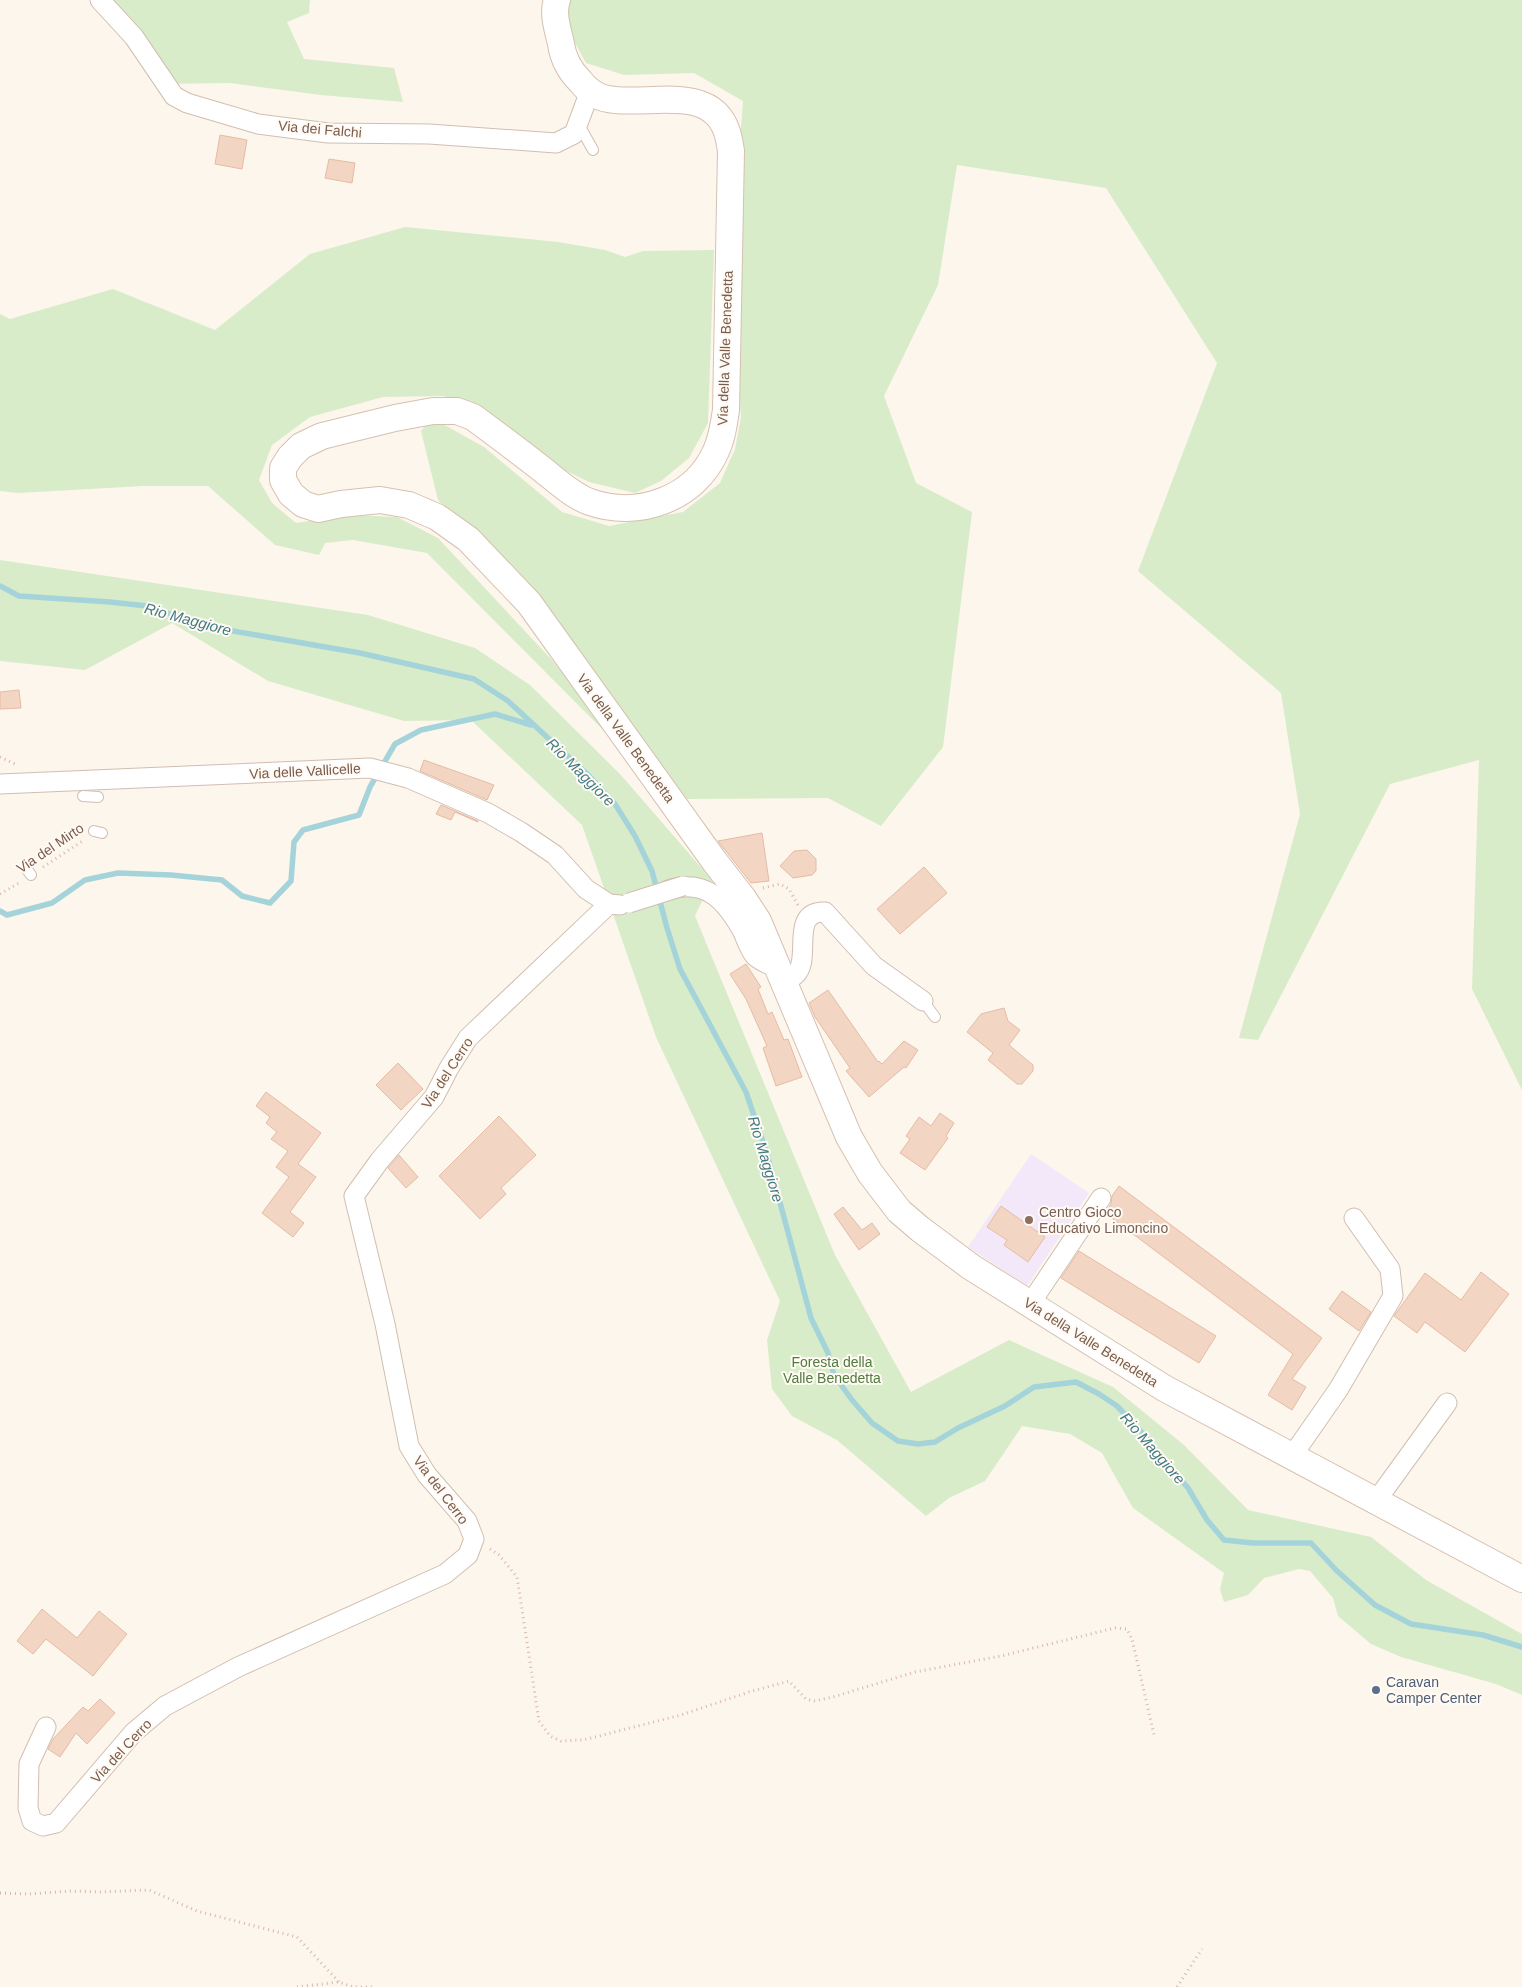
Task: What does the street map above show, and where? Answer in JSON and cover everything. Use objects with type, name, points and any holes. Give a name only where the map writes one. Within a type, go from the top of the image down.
[{"type":"main road","name":"Via della Valle Benedetta","points":[[557,0],[554,9],[563,54],[574,74],[590,91],[608,100],[694,101],[718,116],[727,131],[731,151],[726,410],[716,452],[693,483],[677,495],[656,505],[630,508],[612,507],[590,502],[569,490],[473,416],[458,412],[433,411],[395,418],[322,436],[301,446],[290,457],[283,468],[283,480],[291,494],[303,504],[318,509],[340,504],[380,500],[409,505],[438,517],[468,539],[529,603],[758,921],[849,1137],[870,1173],[899,1211],[971,1267],[1164,1388],[1522,1579]]},
{"type":"street","name":"Via dei Falchi","points":[[100,0],[134,37],[174,96],[187,103],[258,124],[328,133],[429,134],[556,143],[574,134],[579,125]]},
{"type":"street","points":[[579,125],[590,91]]},
{"type":"street","name":"Via delle Vallicelle","points":[[0,784],[370,768],[408,778],[505,822],[555,856],[586,889],[609,904]]},
{"type":"street","points":[[609,904],[617,906],[683,886],[702,888],[714,894],[736,918],[755,956],[781,975],[795,976],[800,969],[805,924],[810,916],[817,912],[825,912],[874,966],[923,1001]]},
{"type":"street","name":"Via del Cerro","points":[[46,1727],[29,1764],[28,1808],[32,1821],[43,1826],[56,1823],[134,1732],[165,1706],[238,1667],[445,1574],[468,1556],[474,1539],[467,1520],[427,1475],[409,1446],[385,1324],[354,1196],[380,1160],[434,1097],[468,1038],[609,904]]},
{"type":"street","points":[[1030,1304],[1100,1198]]},
{"type":"street","points":[[1292,1456],[1338,1390],[1393,1296],[1390,1269],[1354,1218]]},
{"type":"street","points":[[1376,1501],[1447,1403]]},
{"type":"lane","points":[[579,125],[594,150]]},
{"type":"lane","points":[[83,796],[98,797]]},
{"type":"lane","points":[[923,1001],[935,1017]]},
{"type":"path","name":"Via del Mirto","points":[[0,894],[28,871],[98,832]]},
{"type":"path","points":[[743,898],[760,888],[780,884],[789,889],[798,904],[810,916]]},
{"type":"path","points":[[474,1539],[499,1555],[517,1577],[539,1721],[550,1736],[561,1741],[583,1740],[681,1715],[749,1692],[789,1681],[806,1699],[833,1698],[915,1672],[1001,1656],[1115,1628],[1127,1630],[1132,1639],[1154,1735]]},
{"type":"path","points":[[0,1893],[29,1894],[71,1891],[149,1890],[197,1912],[297,1937],[339,1982]]},
{"type":"path","points":[[1177,1987],[1202,1949]]},
{"type":"path","points":[[297,1987],[339,1982],[353,1986],[372,1987]]},
{"type":"shaded area","name":"Centro Gioco Educativo Limoncino","points":[[1031,1154],[1089,1193],[1027,1286],[968,1247]]},
{"type":"green space","points":[[101,0],[310,0],[309,13],[287,22],[304,59],[394,68],[403,102],[321,95],[230,83],[158,84]]},
{"type":"green space","points":[[565,0],[1522,0],[1522,1090],[1472,989],[1479,760],[1390,784],[1258,1040],[1239,1038],[1300,814],[1281,693],[1138,571],[1217,363],[1106,188],[957,165],[938,285],[884,396],[916,483],[972,512],[943,747],[881,826],[828,798],[687,799],[631,723],[521,582],[438,500],[421,431],[432,418],[484,447],[562,512],[609,526],[683,512],[720,483],[735,449],[741,417],[738,374],[739,154],[743,101],[694,73],[624,75],[586,63],[567,28]]},
{"type":"green space","points":[[405,227],[558,242],[605,250],[625,257],[643,251],[714,250],[708,423],[689,458],[661,481],[635,493],[589,482],[546,461],[480,407],[443,396],[383,397],[310,417],[272,445],[259,480],[272,503],[296,523],[349,515],[397,517],[438,538],[552,660],[624,751],[427,553],[353,540],[325,543],[319,555],[275,545],[208,486],[143,486],[18,493],[0,491],[0,314],[10,319],[113,289],[215,330],[310,254]]},
{"type":"green space","name":"Foresta della Valle Benedetta","points":[[0,560],[368,615],[475,648],[530,685],[620,774],[712,880],[695,916],[835,1255],[911,1392],[1009,1340],[1113,1387],[1184,1445],[1248,1510],[1371,1537],[1426,1580],[1522,1634],[1522,1695],[1496,1684],[1401,1657],[1371,1644],[1338,1616],[1333,1598],[1310,1571],[1299,1569],[1264,1578],[1248,1595],[1224,1602],[1220,1589],[1224,1573],[1133,1508],[1102,1453],[1070,1434],[1022,1426],[985,1481],[949,1498],[926,1516],[837,1440],[792,1416],[772,1389],[767,1340],[780,1301],[656,1037],[582,825],[471,720],[404,721],[268,681],[172,623],[85,670],[0,661]]},
{"type":"building","points":[[220,135],[247,140],[242,169],[215,164]]},
{"type":"building","points":[[329,159],[355,163],[352,183],[325,178]]},
{"type":"building","points":[[19,690],[21,708],[0,709],[0,692]]},
{"type":"building","points":[[424,760],[494,785],[487,800],[420,771]]},
{"type":"building","points":[[441,805],[478,822],[455,812],[451,820],[436,814]]},
{"type":"building","points":[[762,833],[769,881],[751,883],[718,841]]},
{"type":"building","points":[[807,850],[816,859],[816,871],[812,875],[793,878],[780,866],[794,851]]},
{"type":"building","points":[[924,867],[947,893],[900,934],[877,909]]},
{"type":"building","points":[[746,964],[761,987],[758,989],[768,1014],[772,1012],[784,1040],[788,1039],[802,1077],[776,1086],[763,1048],[767,1046],[746,999],[730,974]]},
{"type":"building","points":[[828,990],[878,1062],[882,1064],[904,1041],[918,1050],[906,1068],[904,1067],[869,1097],[846,1071],[850,1068],[815,1017],[809,1003]]},
{"type":"building","points":[[1004,1008],[1008,1021],[1020,1030],[1009,1045],[1033,1065],[1033,1071],[1022,1084],[1017,1084],[988,1060],[993,1053],[967,1032],[981,1014]]},
{"type":"building","points":[[398,1063],[423,1089],[401,1110],[376,1085]]},
{"type":"building","points":[[266,1092],[321,1133],[298,1164],[316,1177],[290,1212],[304,1223],[293,1237],[262,1213],[289,1177],[276,1167],[288,1151],[271,1139],[277,1132],[266,1123],[270,1117],[256,1106]]},
{"type":"building","points":[[940,1113],[954,1123],[946,1136],[948,1138],[925,1170],[900,1153],[910,1139],[906,1136],[919,1117],[931,1126]]},
{"type":"building","points":[[499,1116],[536,1155],[501,1188],[506,1194],[480,1219],[439,1176]]},
{"type":"building","points":[[399,1155],[418,1177],[406,1188],[388,1168]]},
{"type":"building","points":[[1119,1186],[1322,1338],[1292,1379],[1306,1387],[1292,1410],[1268,1395],[1293,1354],[1105,1213],[1111,1204],[1112,1196]]},
{"type":"building","points":[[1001,1206],[1045,1237],[1028,1262],[1004,1245],[1007,1240],[987,1227]]},
{"type":"building","points":[[843,1207],[862,1230],[872,1223],[880,1234],[859,1250],[834,1214]]},
{"type":"building","points":[[1079,1251],[1216,1336],[1199,1363],[1061,1278]]},
{"type":"building","points":[[1481,1272],[1509,1294],[1465,1352],[1425,1322],[1417,1333],[1394,1316],[1425,1273],[1461,1300]]},
{"type":"building","points":[[1342,1291],[1371,1312],[1359,1331],[1329,1309]]},
{"type":"building","points":[[42,1609],[77,1638],[99,1611],[127,1634],[93,1676],[46,1639],[33,1654],[17,1641]]},
{"type":"building","points":[[100,1699],[115,1713],[87,1744],[76,1733],[60,1757],[48,1749],[53,1739],[83,1707],[88,1711]]},
{"type":"waterway","name":"Rio Maggiore","points":[[0,586],[19,596],[147,606],[204,626],[360,653],[474,679],[508,701],[587,774],[615,804],[635,836],[652,871],[680,969],[746,1092],[767,1154],[811,1318],[828,1353],[834,1375],[872,1423],[898,1441],[918,1444],[935,1442],[958,1428],[1005,1406],[1034,1387],[1076,1382],[1117,1406],[1137,1427],[1188,1488],[1207,1520],[1224,1540],[1253,1543],[1311,1543],[1336,1570],[1375,1605],[1411,1624],[1483,1635],[1522,1647]]},
{"type":"waterway","points":[[0,911],[7,915],[52,903],[85,880],[118,873],[171,875],[222,880],[242,896],[270,903],[291,881],[294,842],[303,830],[359,815],[370,787],[395,744],[421,730],[495,714],[531,725]]},
{"type":"place","name":"Centro Gioco Educativo Limoncino","points":[[1029,1220]]},
{"type":"place","name":"Caravan Camper Center","points":[[1376,1690]]}]
